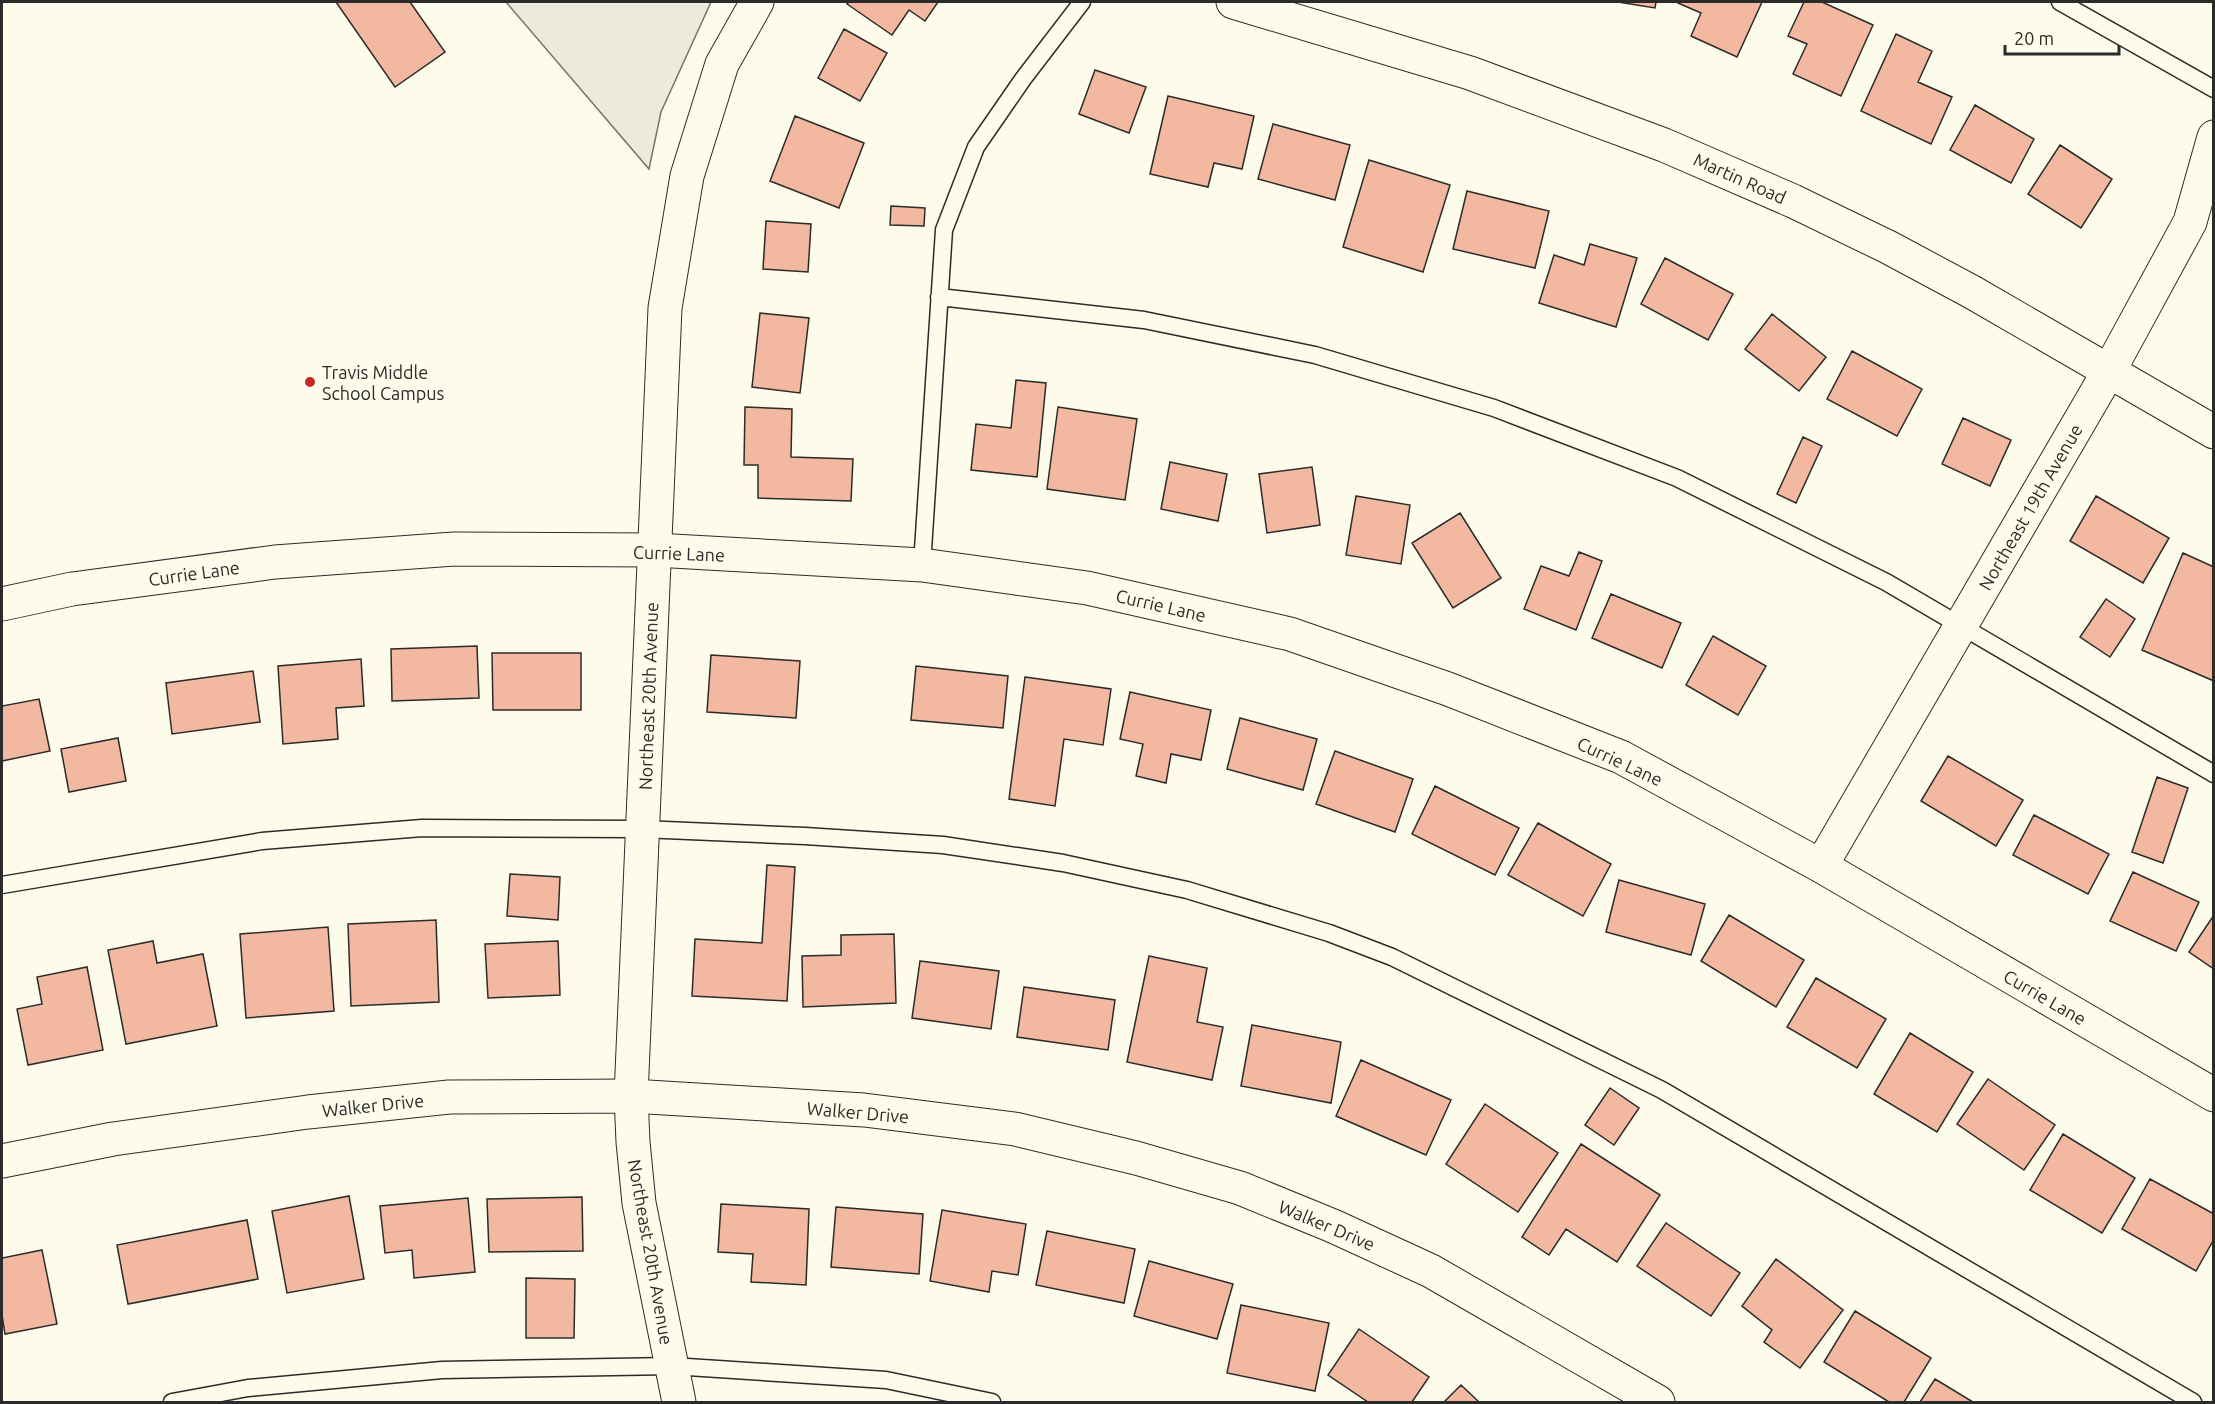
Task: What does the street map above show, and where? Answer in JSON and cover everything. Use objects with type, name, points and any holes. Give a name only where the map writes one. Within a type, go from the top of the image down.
[{"type":"street","name":"Northeast 20th Avenue","points":[[679,1402],[639,1203],[631,1096],[665,308],[687,176],[722,64],[757,2]]},
{"type":"street","name":"Martin Road","points":[[1233,2],[1470,73],[1664,145],[1793,201],[1972,292],[2214,432]]},
{"type":"street","name":"Northeast 19th Avenue","points":[[1821,866],[2109,371],[2190,222],[2214,137]]},
{"type":"street","name":"Currie Lane","points":[[2,604],[72,589],[275,562],[454,549],[655,550],[922,565],[1087,588],[1290,634],[1448,689],[1621,758],[1821,866],[2214,1095]]},
{"type":"street","name":"Walker Drive","points":[[2,1161],[113,1139],[308,1112],[449,1097],[631,1096],[864,1110],[1015,1129],[1136,1158],[1240,1188],[1334,1226],[1431,1271],[1658,1402]]},
{"type":"lane","points":[[922,565],[944,230],[976,147],[1023,79],[1082,2]]},
{"type":"lane","points":[[2060,2],[2214,89]]},
{"type":"lane","points":[[939,297],[1144,320],[1315,355],[1494,408],[1677,478],[1886,582],[2214,774]]},
{"type":"lane","points":[[2,885],[262,841],[422,828],[642,829],[943,845],[1064,863],[1187,890],[1329,933],[1402,962],[1662,1090],[2193,1402]]},
{"type":"lane","points":[[172,1402],[248,1388],[442,1370],[672,1366],[886,1380],[992,1402]]},
{"type":"shaded area","points":[[506,2],[711,2],[661,112],[649,169]]},
{"type":"building","points":[[336,2],[410,2],[445,52],[395,87]]},
{"type":"building","points":[[849,2],[938,2],[925,21],[909,10],[892,35],[847,4]]},
{"type":"building","points":[[1618,2],[1656,2],[1655,8]]},
{"type":"building","points":[[1679,2],[1762,2],[1737,57],[1691,36],[1701,13]]},
{"type":"building","points":[[1804,2],[1822,2],[1873,25],[1841,96],[1793,74],[1807,44],[1788,36]]},
{"type":"building","points":[[844,29],[887,53],[860,101],[818,78]]},
{"type":"building","points":[[1896,34],[1932,51],[1918,82],[1952,97],[1931,144],[1861,111]]},
{"type":"building","points":[[1095,70],[1146,87],[1129,133],[1079,114]]},
{"type":"building","points":[[1168,96],[1254,116],[1242,169],[1214,163],[1208,187],[1150,174]]},
{"type":"building","points":[[1975,105],[2034,139],[2011,183],[1950,150]]},
{"type":"building","points":[[795,116],[864,143],[839,208],[770,181]]},
{"type":"building","points":[[1273,124],[1350,145],[1335,200],[1258,179]]},
{"type":"building","points":[[2060,145],[2112,179],[2081,228],[2028,194]]},
{"type":"building","points":[[1369,160],[1450,185],[1423,272],[1343,247]]},
{"type":"building","points":[[1467,191],[1549,211],[1535,268],[1453,249]]},
{"type":"building","points":[[891,206],[925,208],[924,226],[890,225]]},
{"type":"building","points":[[766,221],[811,224],[808,272],[763,269]]},
{"type":"building","points":[[1590,244],[1637,258],[1616,327],[1539,303],[1554,255],[1584,265]]},
{"type":"building","points":[[1665,258],[1733,294],[1708,340],[1641,304]]},
{"type":"building","points":[[760,313],[809,318],[800,393],[752,387]]},
{"type":"building","points":[[1772,314],[1826,357],[1799,391],[1745,349]]},
{"type":"building","points":[[1852,351],[1922,389],[1897,436],[1827,399]]},
{"type":"building","points":[[1016,380],[1046,383],[1037,477],[971,470],[976,424],[1011,428]]},
{"type":"building","points":[[745,407],[792,409],[791,457],[853,459],[851,501],[758,498],[758,465],[744,465]]},
{"type":"building","points":[[1058,407],[1137,419],[1125,500],[1047,489]]},
{"type":"building","points":[[1963,418],[2011,440],[1990,486],[1942,464]]},
{"type":"building","points":[[1803,437],[1822,446],[1796,503],[1777,494]]},
{"type":"building","points":[[1170,462],[1227,474],[1218,521],[1161,509]]},
{"type":"building","points":[[1312,467],[1320,525],[1267,533],[1259,474]]},
{"type":"building","points":[[1356,496],[1410,505],[1401,564],[1346,555]]},
{"type":"building","points":[[2096,496],[2169,538],[2143,583],[2070,541]]},
{"type":"building","points":[[1460,513],[1501,578],[1453,608],[1412,543]]},
{"type":"building","points":[[1579,552],[1602,561],[1576,630],[1524,609],[1541,566],[1569,576]]},
{"type":"building","points":[[2183,553],[2214,567],[2214,681],[2142,650]]},
{"type":"building","points":[[1611,594],[1681,623],[1662,668],[1592,638]]},
{"type":"building","points":[[2106,599],[2135,619],[2110,657],[2080,637]]},
{"type":"building","points":[[1713,636],[1766,666],[1738,715],[1686,685]]},
{"type":"building","points":[[477,646],[479,698],[392,701],[391,649]]},
{"type":"building","points":[[492,653],[581,653],[581,710],[493,710]]},
{"type":"building","points":[[711,655],[800,661],[796,718],[707,712]]},
{"type":"building","points":[[361,659],[364,706],[336,708],[338,739],[283,744],[278,666]]},
{"type":"building","points":[[916,666],[1008,676],[1003,728],[911,720]]},
{"type":"building","points":[[253,671],[260,722],[172,734],[166,683]]},
{"type":"building","points":[[1025,677],[1111,689],[1103,745],[1064,739],[1055,806],[1009,799]]},
{"type":"building","points":[[1130,692],[1211,710],[1201,760],[1171,754],[1166,783],[1136,776],[1143,744],[1120,739]]},
{"type":"building","points":[[39,699],[50,751],[2,761],[2,706]]},
{"type":"building","points":[[1240,718],[1317,739],[1303,790],[1227,769]]},
{"type":"building","points":[[118,738],[126,781],[69,792],[61,749]]},
{"type":"building","points":[[1335,751],[1413,779],[1395,832],[1316,804]]},
{"type":"building","points":[[1948,756],[2023,800],[1996,846],[1921,801]]},
{"type":"building","points":[[2157,777],[2188,788],[2163,863],[2132,852]]},
{"type":"building","points":[[1435,786],[1519,828],[1495,875],[1412,834]]},
{"type":"building","points":[[2034,815],[2109,854],[2088,894],[2013,855]]},
{"type":"building","points":[[1538,823],[1611,864],[1583,916],[1508,875]]},
{"type":"building","points":[[767,865],[795,867],[787,1001],[692,996],[695,939],[762,943]]},
{"type":"building","points":[[2133,872],[2199,902],[2176,951],[2110,921]]},
{"type":"building","points":[[510,874],[560,877],[558,920],[507,916]]},
{"type":"building","points":[[1619,880],[1705,904],[1691,955],[1606,932]]},
{"type":"building","points":[[1729,915],[1804,960],[1776,1007],[1701,961]]},
{"type":"building","points":[[2214,915],[2214,969],[2189,952]]},
{"type":"building","points":[[436,920],[439,1002],[351,1006],[348,924]]},
{"type":"building","points":[[328,927],[334,1011],[246,1018],[240,934]]},
{"type":"building","points":[[894,934],[896,1003],[803,1007],[802,956],[841,955],[841,935]]},
{"type":"building","points":[[153,941],[157,963],[203,954],[217,1026],[126,1044],[108,950]]},
{"type":"building","points":[[558,941],[560,995],[488,998],[485,944]]},
{"type":"building","points":[[1149,956],[1207,968],[1197,1022],[1223,1027],[1212,1080],[1127,1062]]},
{"type":"building","points":[[920,961],[999,971],[991,1029],[912,1018]]},
{"type":"building","points":[[87,967],[103,1050],[28,1065],[17,1009],[42,1004],[37,977]]},
{"type":"building","points":[[1816,978],[1886,1019],[1857,1068],[1787,1027]]},
{"type":"building","points":[[1024,987],[1115,1000],[1108,1050],[1017,1037]]},
{"type":"building","points":[[1252,1025],[1341,1042],[1331,1103],[1241,1086]]},
{"type":"building","points":[[1910,1033],[1973,1072],[1937,1132],[1874,1094]]},
{"type":"building","points":[[1361,1060],[1451,1100],[1426,1155],[1336,1116]]},
{"type":"building","points":[[1988,1079],[2055,1125],[2024,1170],[1957,1124]]},
{"type":"building","points":[[1610,1088],[1639,1108],[1614,1145],[1585,1125]]},
{"type":"building","points":[[1485,1104],[1558,1153],[1518,1212],[1446,1164]]},
{"type":"building","points":[[2063,1134],[2135,1178],[2102,1233],[2030,1190]]},
{"type":"building","points":[[1581,1144],[1660,1195],[1617,1262],[1566,1229],[1549,1255],[1522,1237]]},
{"type":"building","points":[[2150,1179],[2214,1214],[2214,1239],[2196,1271],[2122,1229]]},
{"type":"building","points":[[349,1196],[364,1279],[287,1293],[272,1211]]},
{"type":"building","points":[[582,1197],[583,1251],[489,1252],[487,1199]]},
{"type":"building","points":[[468,1198],[475,1272],[414,1278],[412,1250],[385,1253],[380,1206]]},
{"type":"building","points":[[721,1204],[809,1209],[806,1285],[751,1282],[753,1254],[718,1252]]},
{"type":"building","points":[[836,1207],[923,1214],[919,1274],[831,1267]]},
{"type":"building","points":[[942,1210],[1026,1224],[1018,1275],[992,1271],[989,1292],[930,1281]]},
{"type":"building","points":[[247,1220],[258,1279],[128,1304],[117,1245]]},
{"type":"building","points":[[1666,1223],[1740,1273],[1711,1316],[1637,1266]]},
{"type":"building","points":[[1047,1231],[1135,1249],[1124,1303],[1036,1285]]},
{"type":"building","points":[[42,1250],[57,1324],[5,1334],[2,1315],[2,1258]]},
{"type":"building","points":[[1776,1259],[1843,1310],[1800,1368],[1764,1342],[1772,1330],[1742,1306]]},
{"type":"building","points":[[1149,1261],[1233,1284],[1217,1339],[1134,1316]]},
{"type":"building","points":[[526,1278],[575,1279],[574,1338],[526,1338]]},
{"type":"building","points":[[1241,1305],[1329,1323],[1315,1391],[1227,1373]]},
{"type":"building","points":[[1855,1311],[1931,1358],[1904,1402],[1889,1402],[1824,1362]]},
{"type":"building","points":[[1359,1329],[1429,1377],[1412,1402],[1368,1402],[1328,1375]]},
{"type":"building","points":[[1935,1379],[1973,1402],[1920,1402]]},
{"type":"building","points":[[1461,1385],[1479,1402],[1444,1402]]},
{"type":"place","name":"Travis Middle School Campus","points":[[310,382]]}]
